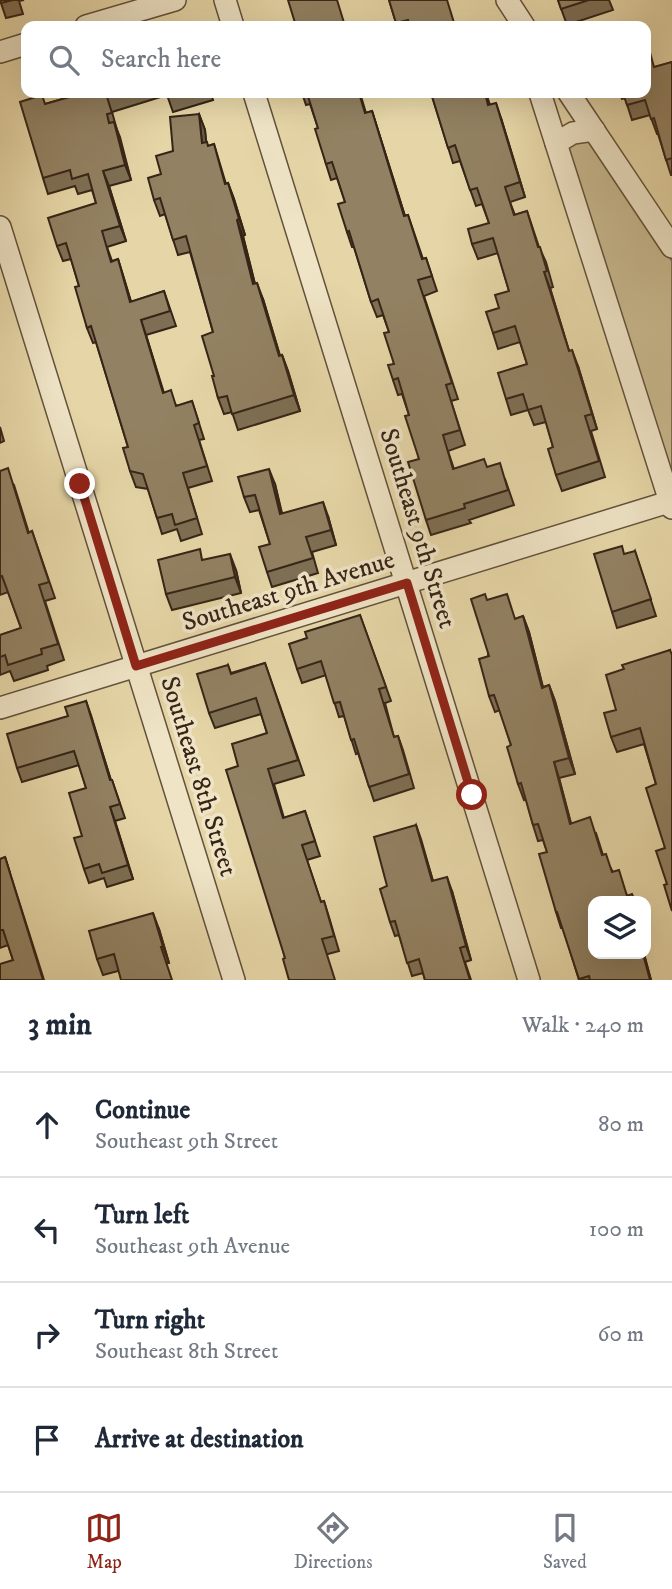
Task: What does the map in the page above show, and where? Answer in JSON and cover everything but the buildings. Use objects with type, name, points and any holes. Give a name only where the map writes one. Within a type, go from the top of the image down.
[{"type":"street","points":[[103,21],[174,0]]},
{"type":"street","points":[[225,0],[231,21]]},
{"type":"street","points":[[0,52],[21,46]]},
{"type":"street","name":"Southeast 9th Street","points":[[256,98],[529,980]]},
{"type":"street","points":[[542,98],[671,504]]},
{"type":"street","points":[[572,98],[672,247]]},
{"type":"street","points":[[556,144],[573,133],[594,130]]},
{"type":"street","name":"Southeast 8th Street","points":[[0,227],[234,980]]},
{"type":"street","name":"Southeast 9th Avenue","points":[[0,708],[671,504]]},
{"type":"shaded area","points":[[568,140],[590,140],[672,261],[672,478],[567,159]]},
{"type":"route","points":[[80,484],[136,666],[407,583],[472,795]]}]
